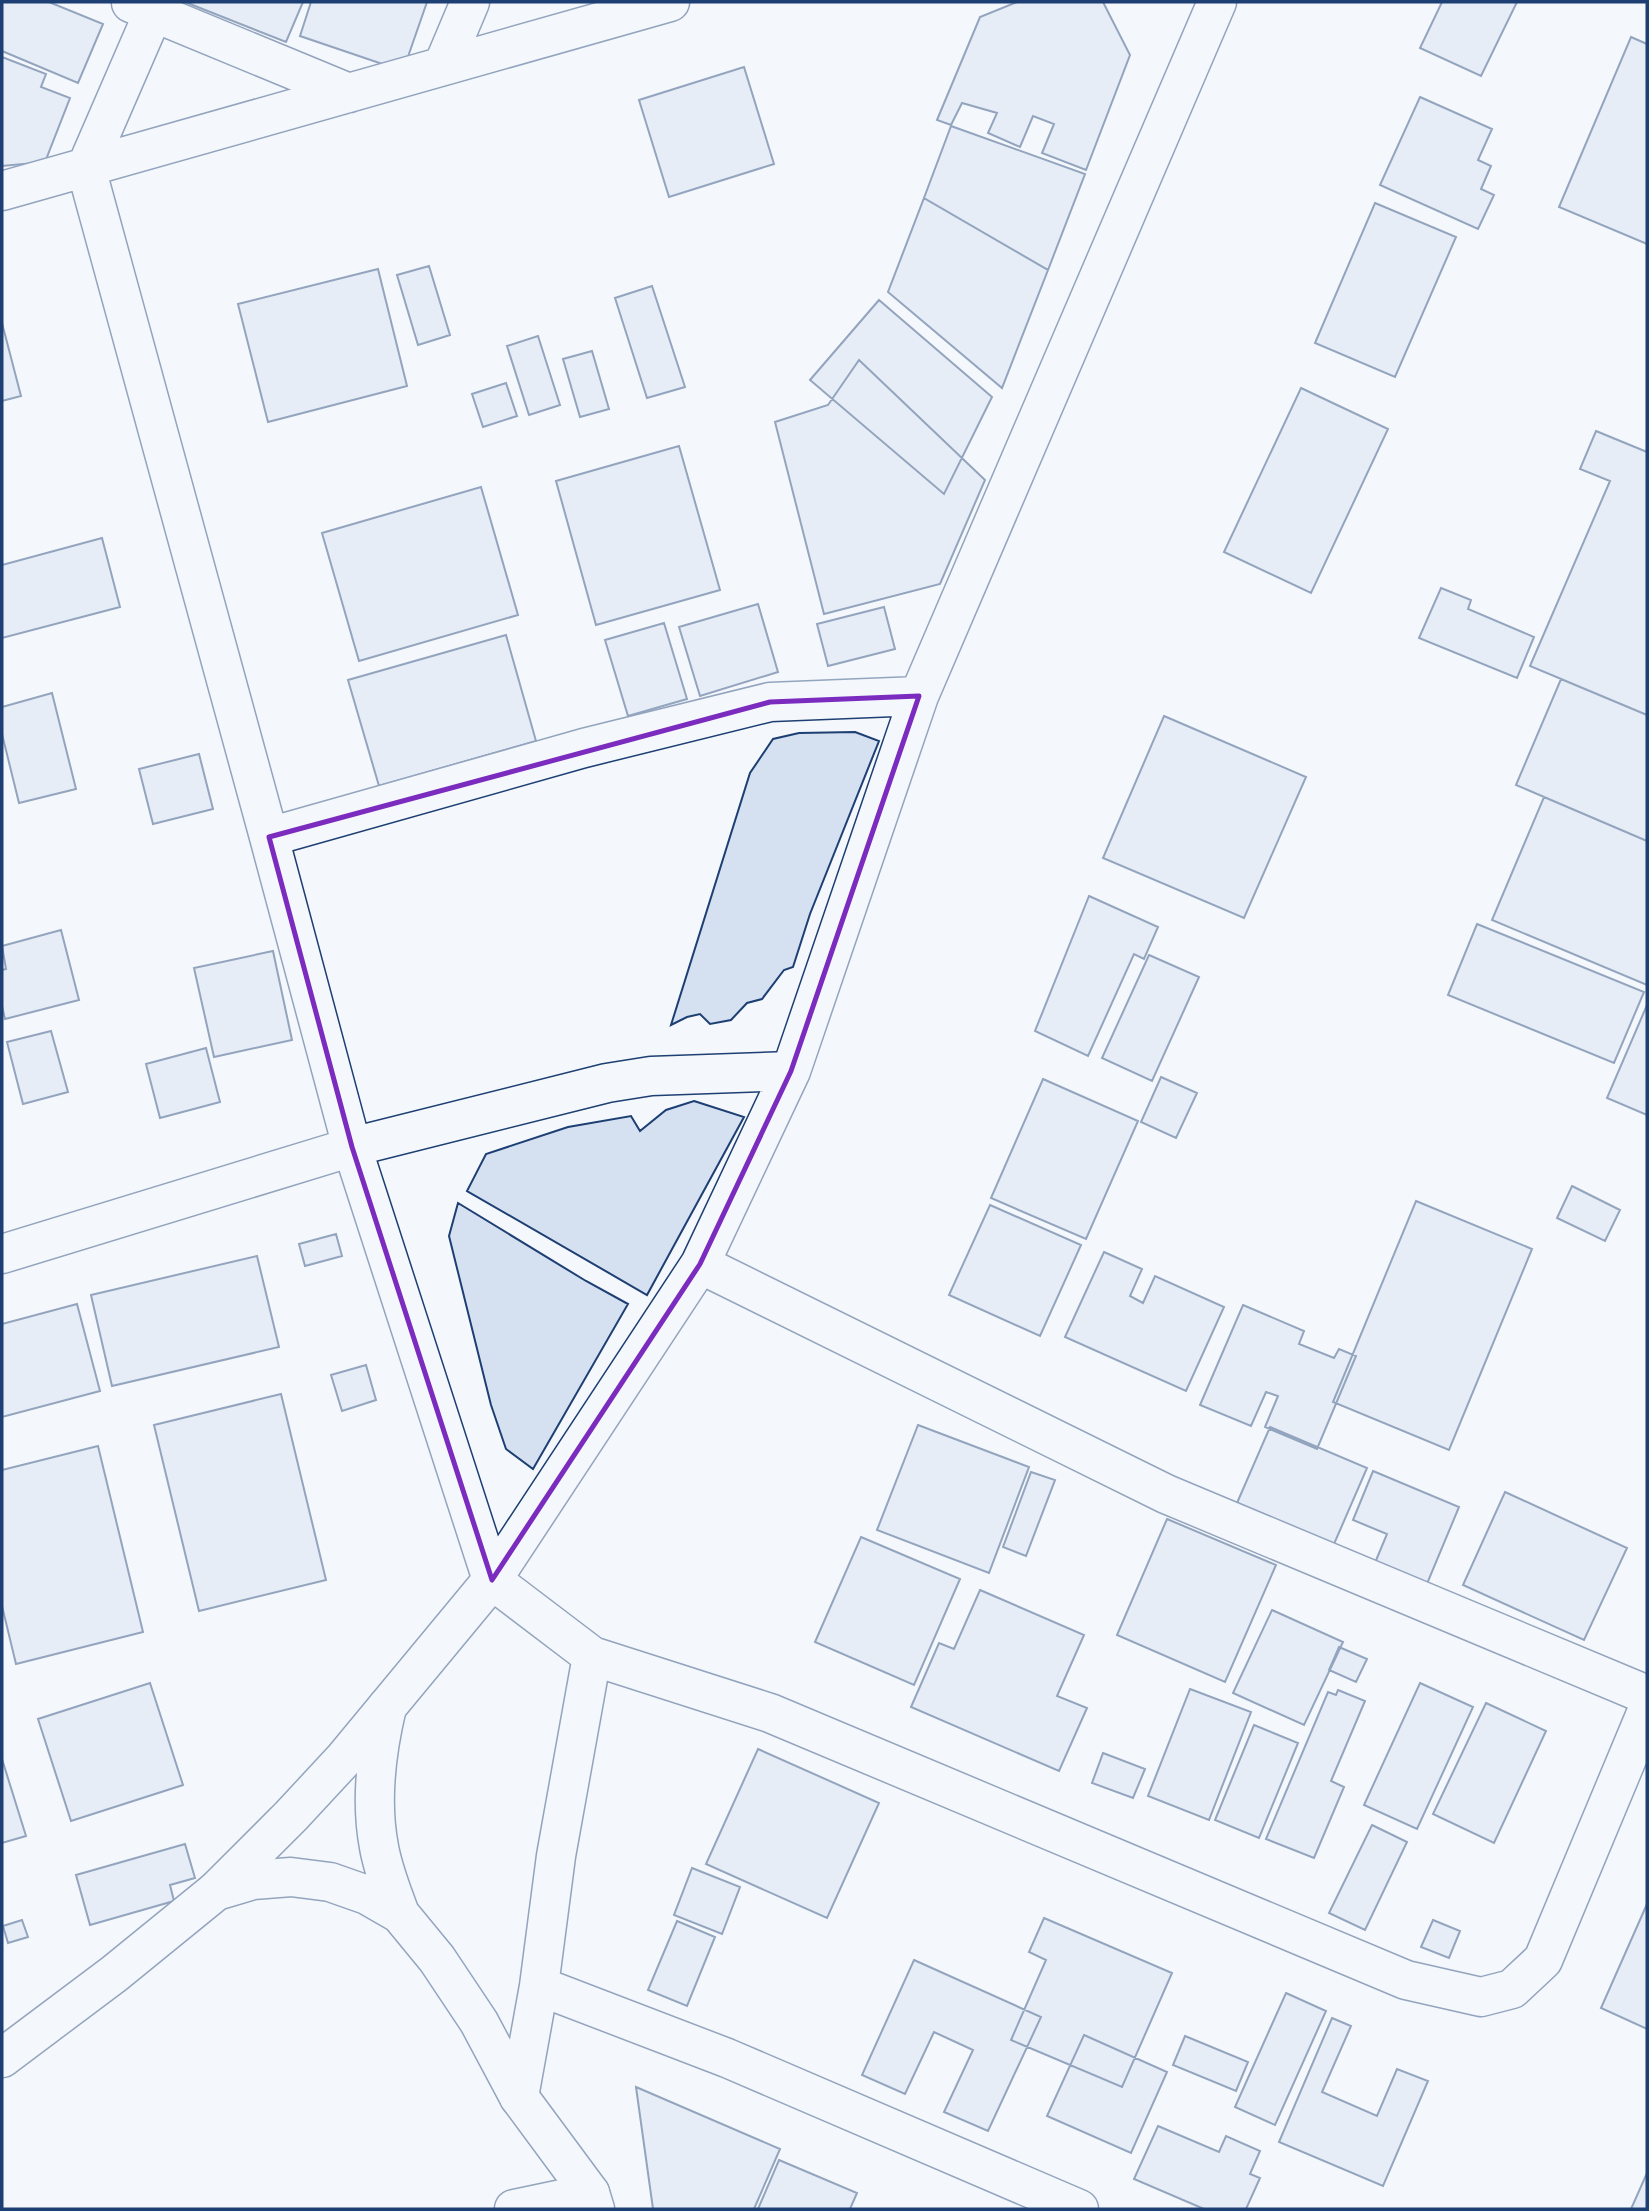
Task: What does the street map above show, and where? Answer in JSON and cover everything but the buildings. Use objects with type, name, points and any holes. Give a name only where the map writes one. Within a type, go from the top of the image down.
[{"type":"street","points":[[443,66],[470,2]]},
{"type":"street","points":[[2,191],[670,2]]},
{"type":"street","points":[[2,2058],[216,1891],[343,1760],[492,1580],[700,1264],[791,1071],[919,696],[1217,2]]},
{"type":"street","points":[[349,93],[147,5],[86,168],[352,1147],[492,1580],[592,1656],[770,1713],[1406,1980],[1481,1997],[1512,1989],[1543,1960],[1647,1711]]},
{"type":"street","points":[[269,836],[584,748],[770,702],[919,696]]},
{"type":"street","points":[[2,1254],[352,1147],[607,1083],[651,1076],[791,1071]]},
{"type":"street","points":[[700,1264],[1166,1494],[1647,1695]]},
{"type":"street","points":[[519,2097],[539,1986],[555,1856],[592,1656]]},
{"type":"street","points":[[387,1707],[374,1776],[375,1812],[379,1847],[400,1914]]},
{"type":"street","points":[[216,1891],[253,1880],[292,1877],[330,1882],[367,1895],[400,1914],[437,1959],[479,2022],[519,2097],[592,2201],[514,2209]]},
{"type":"street","points":[[539,1986],[727,2058],[1079,2209]]},
{"type":"highlighted area","points":[[919,696],[791,1071],[700,1264],[492,1580],[352,1147],[269,837],[770,702]]}]
